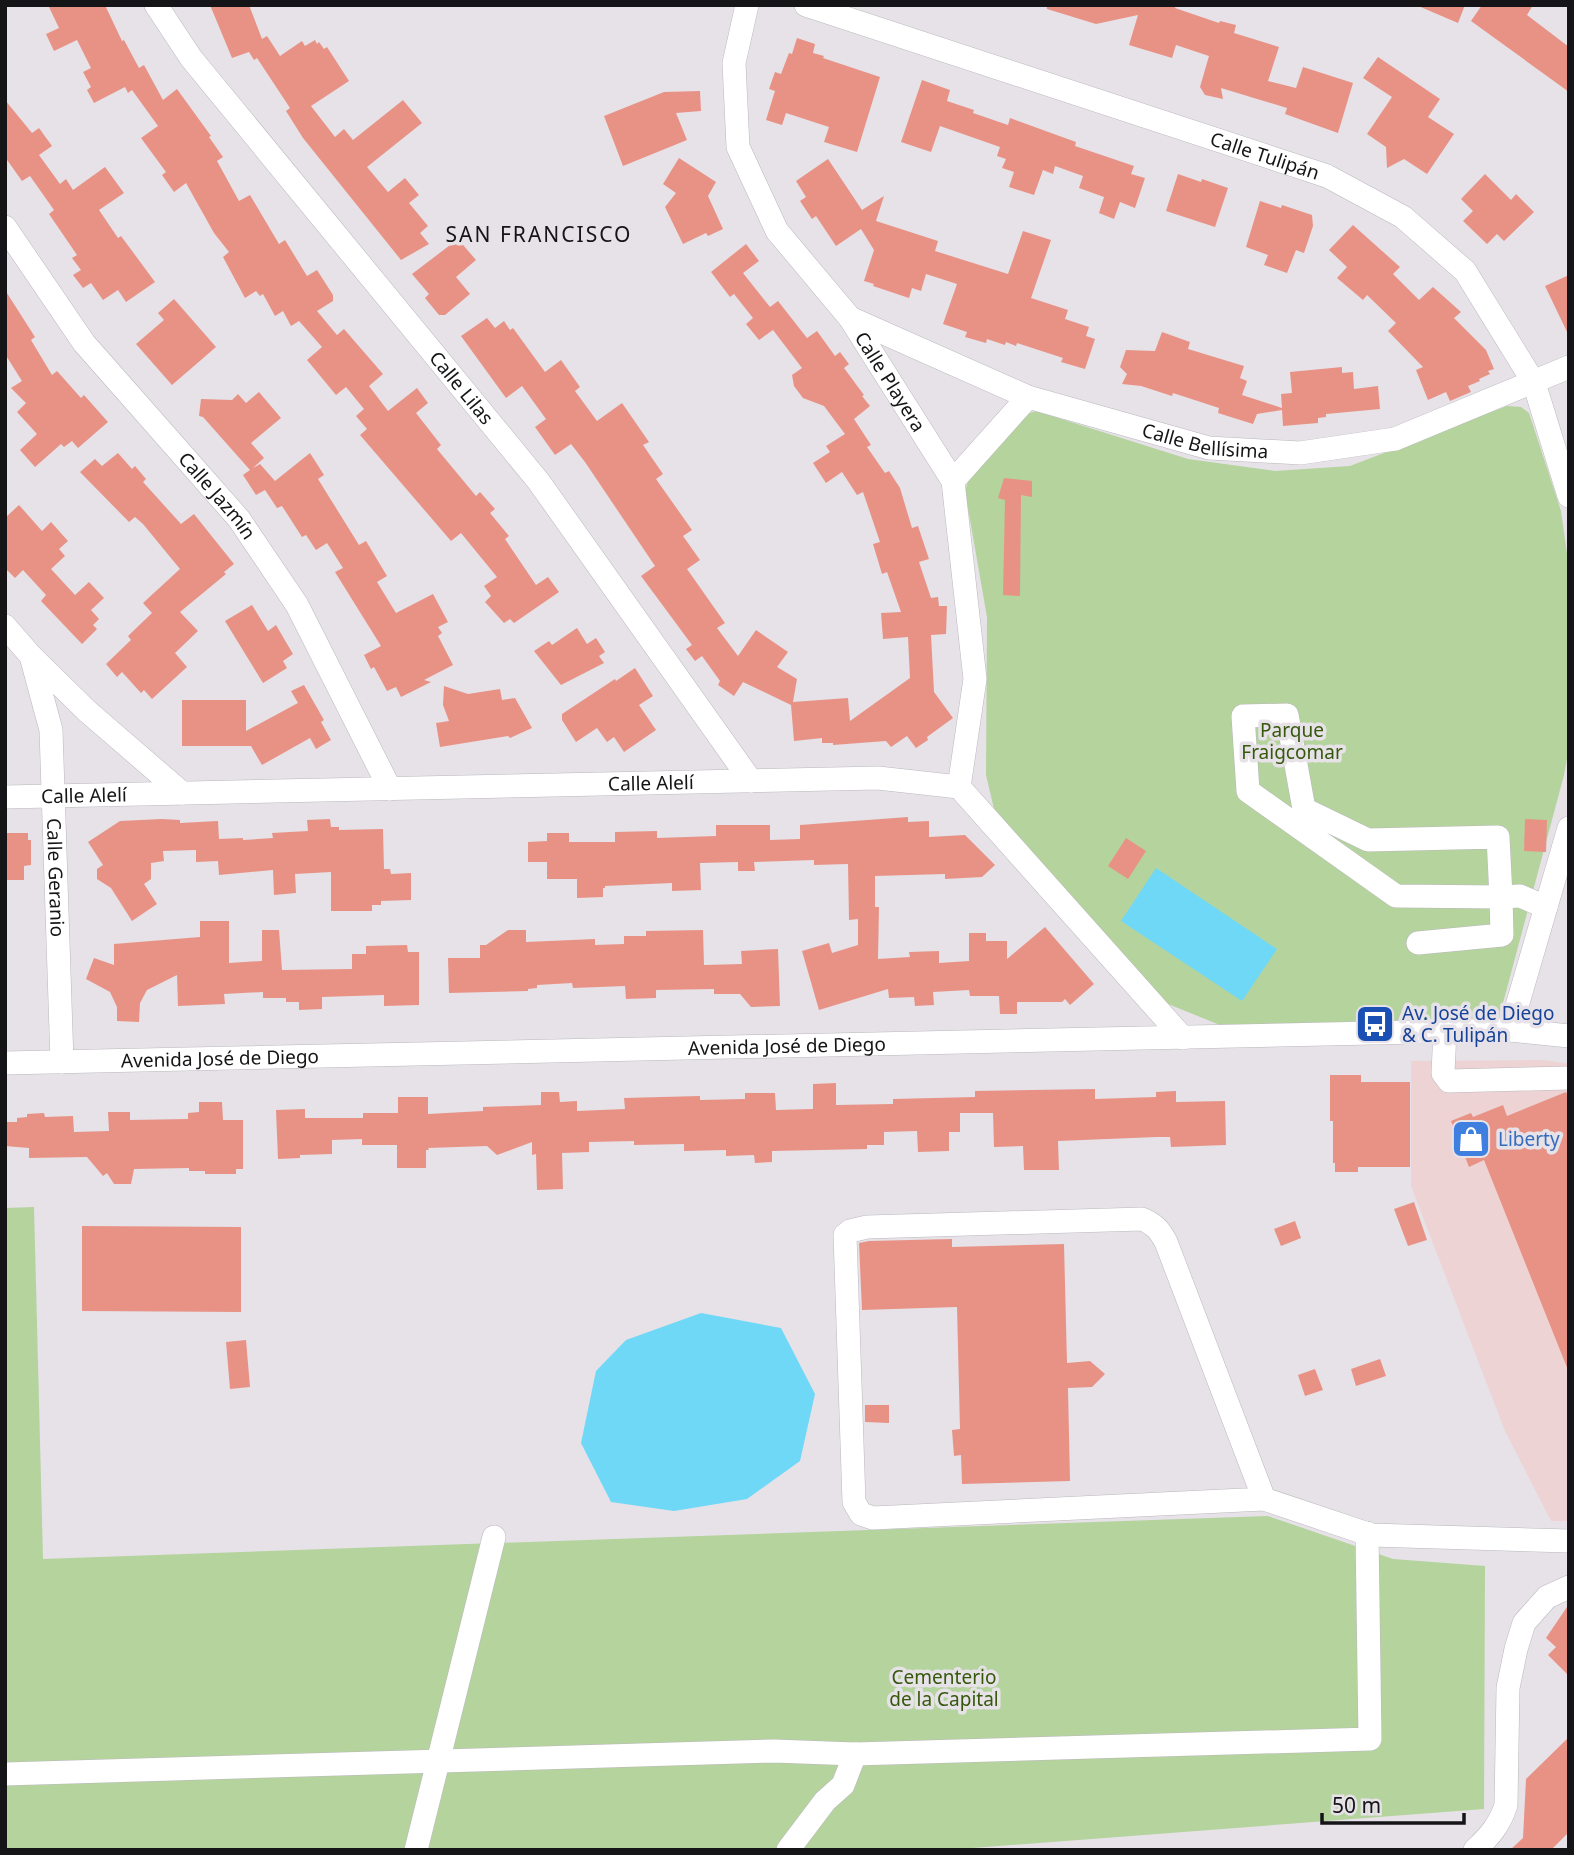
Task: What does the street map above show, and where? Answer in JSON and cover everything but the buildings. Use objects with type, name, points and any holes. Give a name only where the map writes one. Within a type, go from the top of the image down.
[{"type":"street","name":"Calle Lilas","points":[[156,5],[191,58],[539,482],[751,781]]},
{"type":"street","name":"Calle Playera","points":[[747,5],[734,63],[738,147],[777,231],[850,318],[953,481],[975,679],[959,787]]},
{"type":"street","name":"Calle Tulipán","points":[[806,5],[1326,176],[1402,217],[1465,271],[1534,383],[1569,496]]},
{"type":"street","name":"Calle Jazmín","points":[[5,227],[85,343],[239,519],[254,540],[298,605],[390,789]]},
{"type":"street","name":"Calle Bellísima","points":[[850,318],[1028,397],[1209,448],[1300,453],[1395,439],[1569,368]]},
{"type":"street","points":[[953,481],[1028,397]]},
{"type":"street","name":"Calle Geranio","points":[[5,626],[31,656],[87,711],[182,793]]},
{"type":"street","name":"Calle Geranio","points":[[31,656],[51,730],[62,1062]]},
{"type":"street","points":[[1418,943],[1502,935],[1501,897],[1498,837],[1368,841],[1304,809],[1286,715],[1243,716],[1248,791],[1396,896],[1501,897],[1520,896],[1546,907]]},
{"type":"street","name":"Calle Alelí","points":[[5,797],[878,778],[959,787]]},
{"type":"street","points":[[959,787],[1183,1038]]},
{"type":"street","points":[[1510,1030],[1569,828]]},
{"type":"street","name":"Avenida José de Diego","points":[[5,1063],[1445,1031],[1510,1030],[1569,1036]]},
{"type":"street","points":[[1445,1031],[1443,1073],[1449,1081],[1569,1078]]},
{"type":"street","points":[[1264,1499],[1166,1241],[1152,1223],[1142,1219],[880,1227],[850,1231],[845,1235],[854,1502],[861,1514],[873,1518],[1264,1499],[1367,1533],[1569,1541]]},
{"type":"street","points":[[5,1774],[774,1751],[855,1754],[1370,1739],[1367,1533]]},
{"type":"street","points":[[416,1850],[494,1537]]},
{"type":"street","points":[[1475,1850],[1500,1822],[1506,1805],[1508,1688],[1524,1623],[1546,1597],[1569,1587]]},
{"type":"street","points":[[788,1850],[825,1801],[843,1785],[855,1754]]},
{"type":"shaded area","points":[[1544,1060],[1569,1064],[1569,1521],[1551,1521],[1505,1431],[1411,1186],[1411,1061]]},
{"type":"green space","name":"Parque Fraigcomar","points":[[1507,406],[1521,407],[1529,413],[1561,511],[1569,568],[1569,748],[1499,1018],[1220,1025],[1168,1004],[1147,986],[995,813],[986,775],[987,617],[965,491],[970,475],[1024,415],[1036,411],[1188,459],[1275,471],[1350,466]]},
{"type":"green space","name":"Cementerio de la Capital","points":[[34,1207],[43,1559],[1268,1516],[1393,1559],[1485,1566],[1484,1809],[946,1850],[5,1850],[5,1208]]},
{"type":"water","points":[[1156,868],[1277,949],[1242,1001],[1121,921]]},
{"type":"water","points":[[701,1313],[781,1328],[815,1394],[800,1461],[747,1499],[674,1511],[611,1502],[581,1443],[596,1371],[626,1340]]},
{"type":"place","name":"Av. José de Diego & C. Tulipán","points":[[1375,1024]]},
{"type":"place","name":"Liberty","points":[[1471,1139]]},
{"type":"district","name":"SAN FRANCISCO","points":[[539,235]]}]
